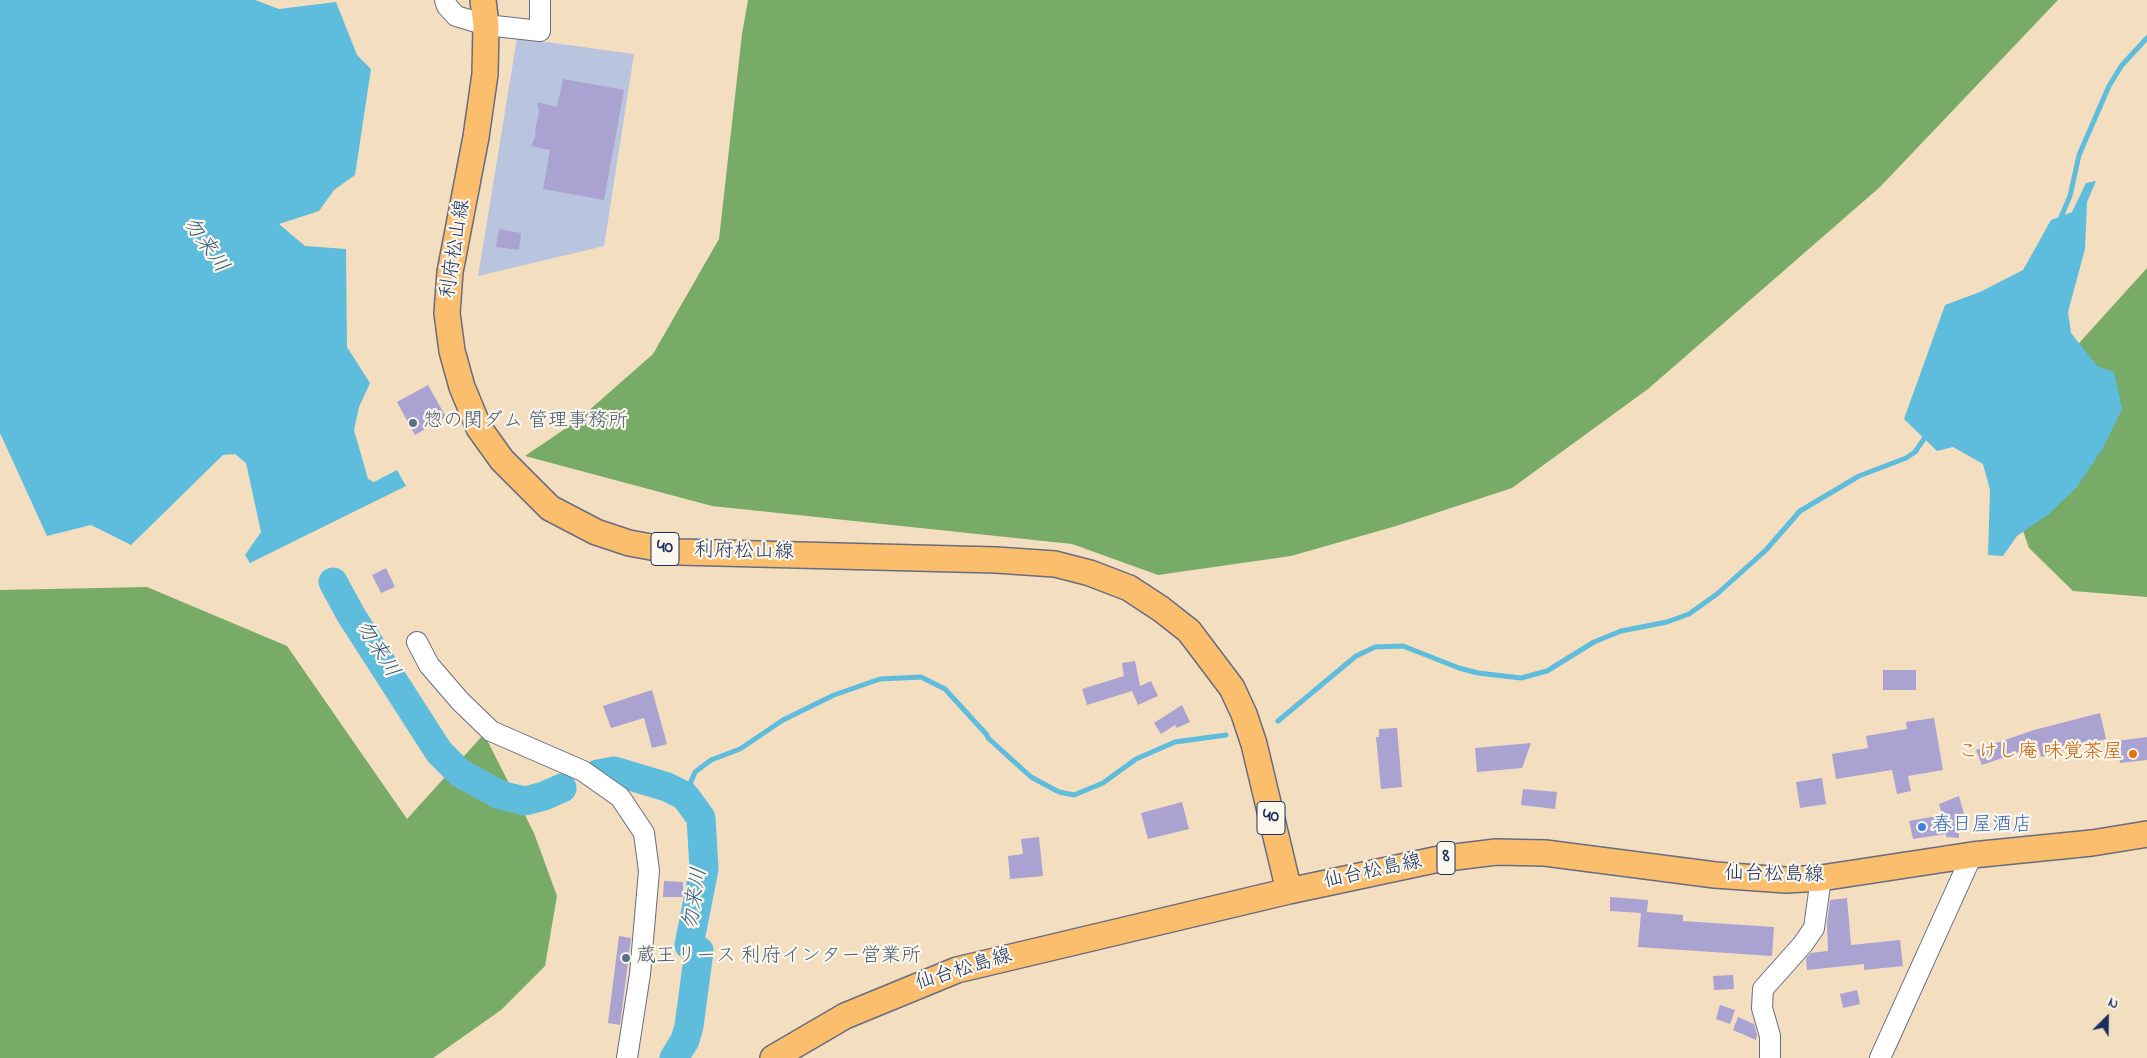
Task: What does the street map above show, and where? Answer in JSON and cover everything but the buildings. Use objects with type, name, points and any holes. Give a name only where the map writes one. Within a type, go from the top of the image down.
[{"type":"main road","name":"利府松山線","points":[[483,0],[486,25],[484,83],[476,137],[450,272],[447,313],[452,351],[462,387],[479,428],[502,460],[550,508],[596,532],[629,543],[679,552],[996,560],[1054,564],[1090,573],[1129,588],[1190,631],[1232,688],[1244,714],[1254,744],[1289,891]]},
{"type":"main road","name":"仙台松島線","points":[[773,1058],[845,1016],[957,970],[1289,891],[1440,859],[1496,852],[1545,854],[1715,875],[1786,880],[1821,878],[1972,855],[2092,843],[2147,834]]},
{"type":"street","points":[[445,0],[447,6],[456,16],[486,25],[540,31],[540,0]]},
{"type":"street","points":[[417,642],[429,665],[460,701],[491,731],[590,776],[620,797],[644,833],[649,871],[640,974],[627,1058]]},
{"type":"street","points":[[1880,1058],[1972,855]]},
{"type":"street","points":[[1770,1058],[1770,1036],[1762,1008],[1763,989],[1803,944],[1814,928],[1821,878]]},
{"type":"shaded area","points":[[517,38],[634,54],[604,246],[478,276]]},
{"type":"green space","points":[[748,0],[2058,0],[1880,187],[1648,389],[1512,488],[1396,526],[1291,556],[1158,575],[1072,544],[712,506],[525,456],[578,420],[653,354],[719,239],[742,34]]},
{"type":"green space","points":[[2147,268],[2147,597],[2073,591],[2029,548],[2020,522],[2051,397],[2080,342]]},
{"type":"green space","points":[[147,587],[287,646],[407,819],[484,734],[534,833],[557,896],[545,966],[501,1010],[433,1058],[0,1058],[0,590]]},
{"type":"water","points":[[0,0],[255,0],[279,9],[336,2],[357,55],[371,69],[355,175],[334,190],[319,211],[279,224],[305,246],[346,249],[347,347],[370,383],[359,407],[354,430],[368,479],[374,482],[397,470],[406,486],[250,563],[245,555],[261,532],[246,463],[235,454],[223,455],[131,545],[91,525],[47,536],[0,433]]},
{"type":"water","points":[[2096,181],[2087,202],[2085,249],[2068,312],[2071,333],[2097,366],[2114,372],[2122,409],[2103,448],[2077,487],[2049,514],[2017,536],[2003,556],[1988,555],[1990,490],[1983,464],[1953,447],[1937,451],[1904,419],[1945,305],[1980,292],[2023,270],[2051,220],[2072,212],[2086,183]]},
{"type":"waterway","points":[[2059,222],[2070,196],[2079,155],[2109,86],[2122,65],[2147,38]]},
{"type":"waterway","points":[[1278,721],[1356,656],[1375,647],[1403,646],[1459,668],[1478,673],[1521,678],[1547,671],[1594,642],[1621,631],[1667,622],[1689,614],[1717,594],[1766,550],[1800,511],[1859,476],[1906,458],[1915,452],[1928,433]]},
{"type":"waterway","name":"勿来川","points":[[333,582],[351,615],[439,752],[460,773],[500,795],[525,801],[544,796],[562,788]]},
{"type":"waterway","points":[[685,796],[695,772],[711,760],[740,749],[783,720],[834,695],[880,679],[921,677],[945,689],[988,738],[1031,777],[1059,792],[1074,795],[1103,783],[1136,759],[1175,742],[1226,735]]},
{"type":"waterway","name":"勿来川","points":[[598,774],[614,771],[667,787],[685,796],[701,818],[704,869],[689,945],[699,951],[689,1026],[685,1040],[674,1058]]},
{"type":"place","name":"惣の関ダム 管理事務所","points":[[413,423]]},
{"type":"place","name":"こけし庵 味覚茶屋","points":[[2133,754]]},
{"type":"place","name":"春日屋酒店","points":[[1922,827]]},
{"type":"place","name":"蔵王リース 利府インター営業所","points":[[626,958]]}]
